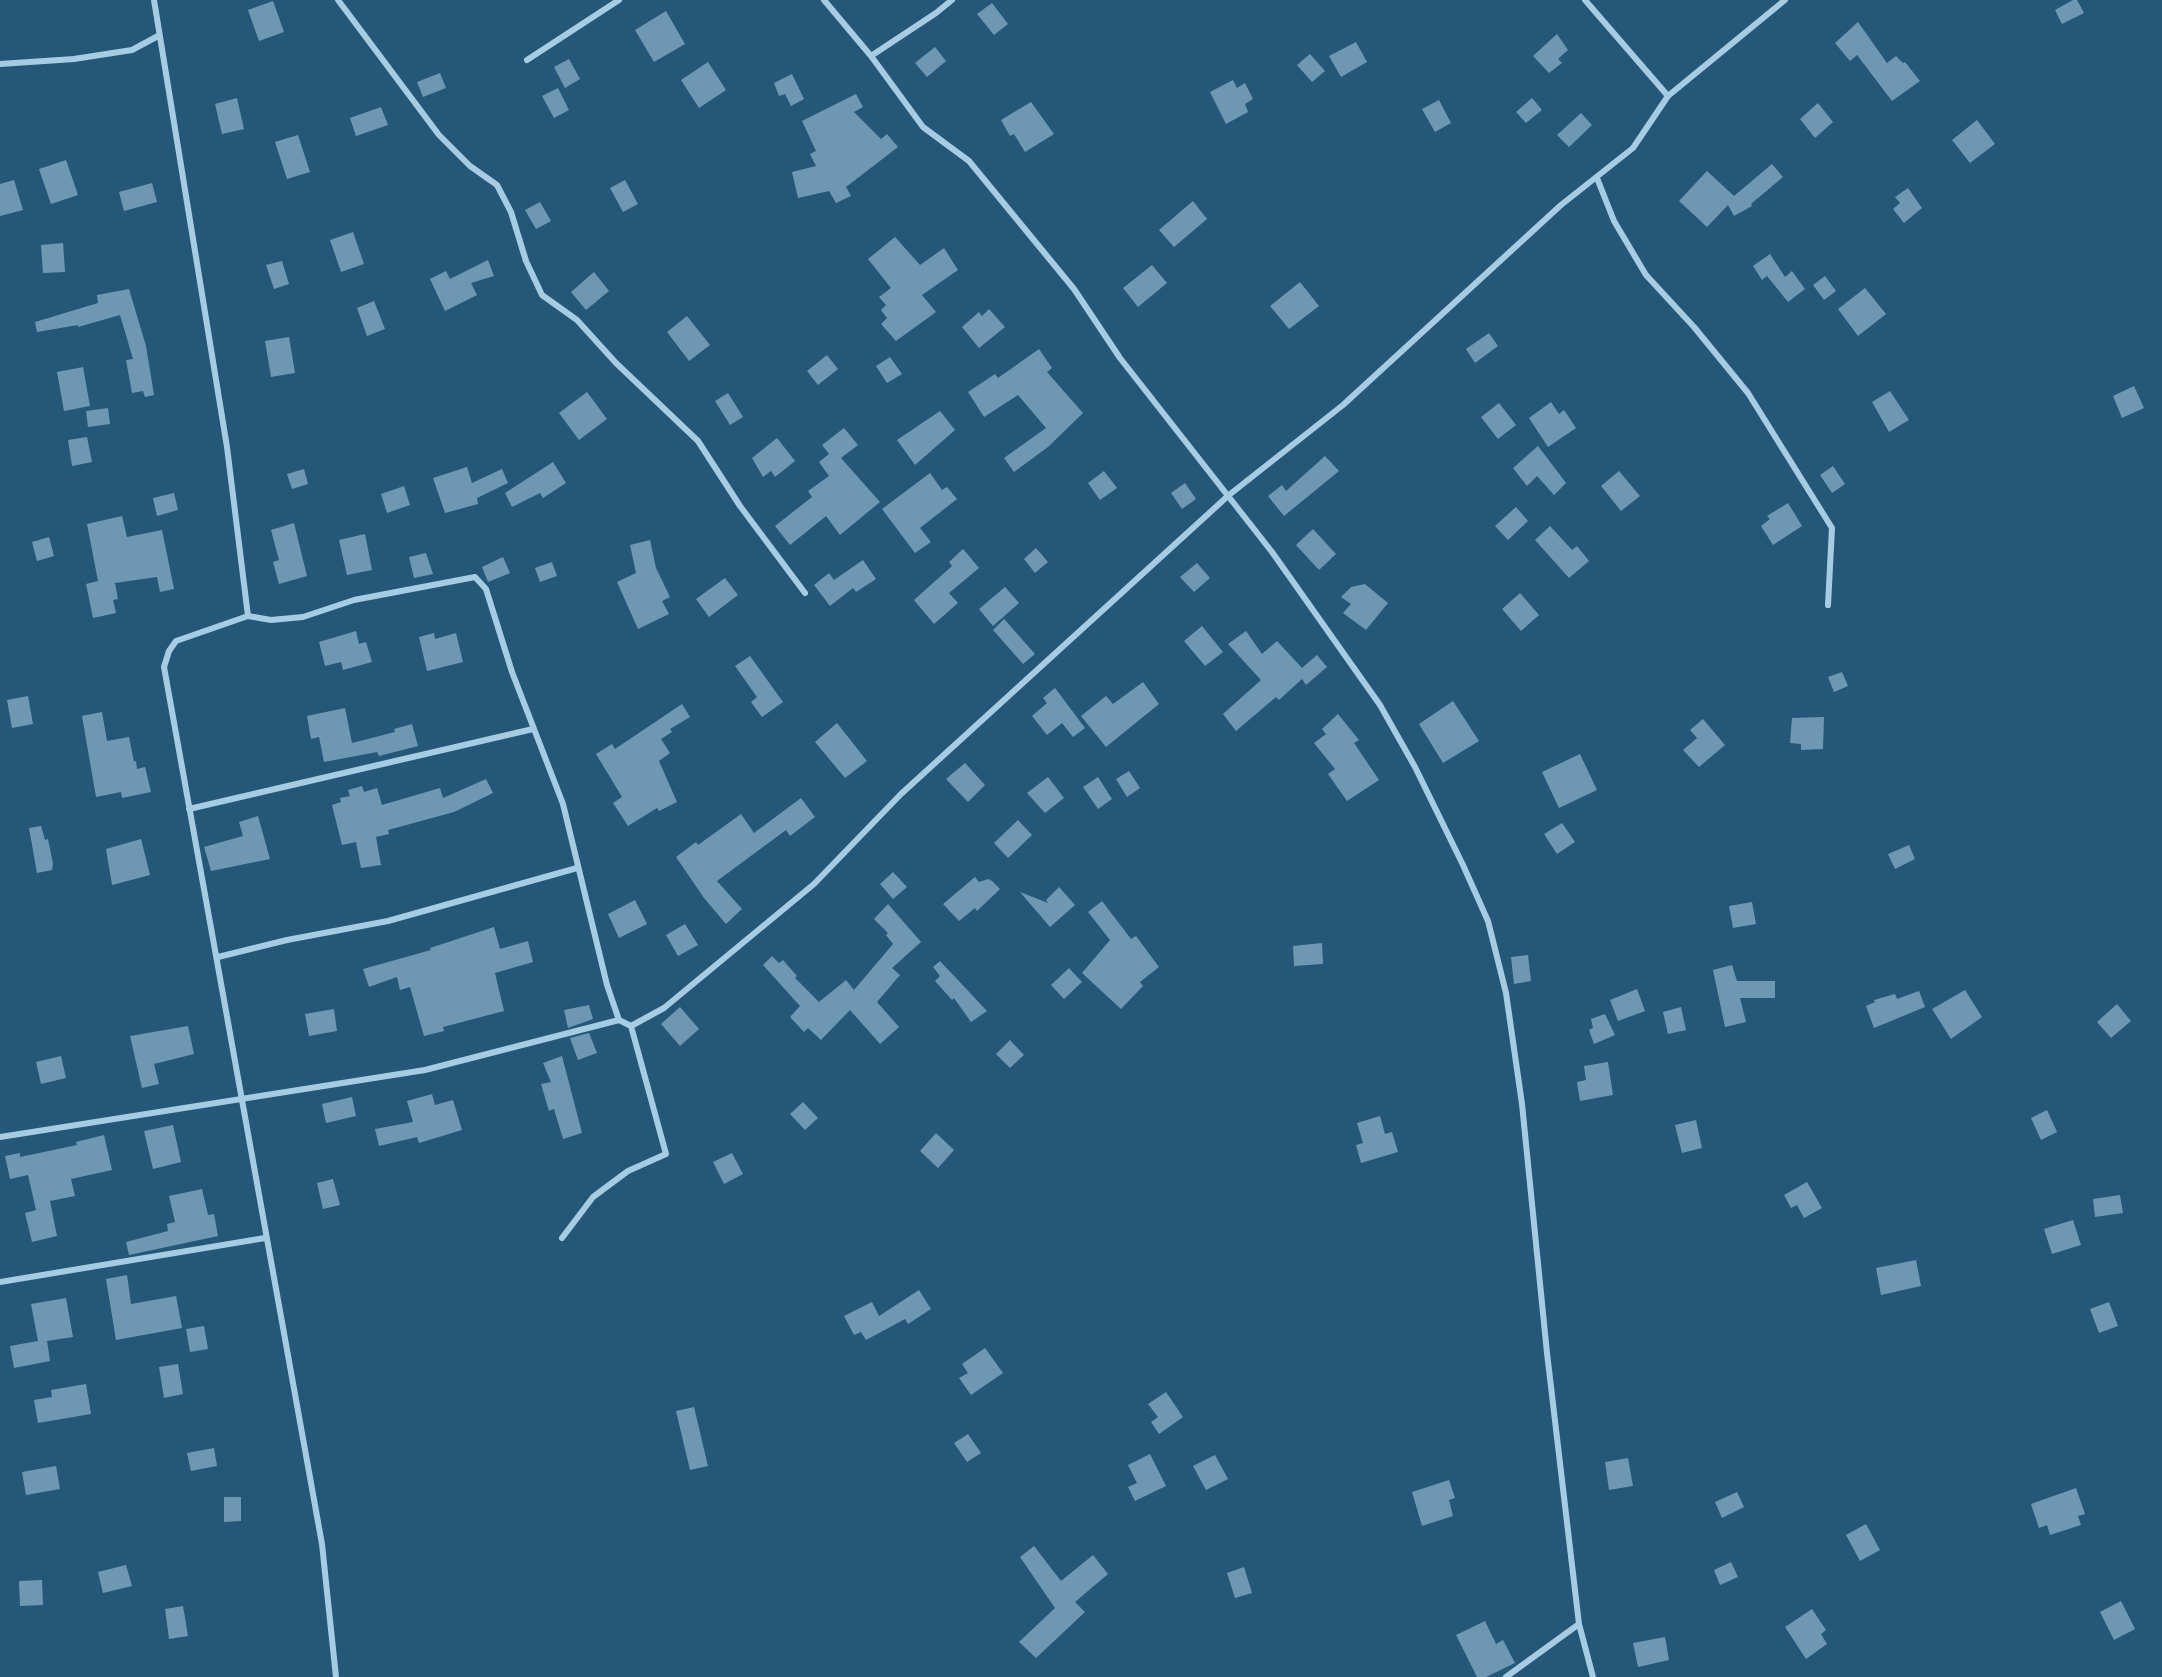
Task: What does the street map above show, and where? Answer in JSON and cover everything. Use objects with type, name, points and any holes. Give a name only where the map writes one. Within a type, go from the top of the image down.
[{"type":"street","points":[[154,0],[158,36],[229,458],[248,616]]},
{"type":"street","points":[[338,0],[439,135],[470,166],[496,185],[512,212],[526,261],[542,295],[577,320],[616,363],[698,441],[740,506],[805,593]]},
{"type":"street","points":[[527,60],[619,0]]},
{"type":"street","points":[[824,0],[871,56],[923,127],[969,161],[1074,289],[1120,358],[1272,552],[1380,705],[1415,767],[1488,921],[1506,993],[1522,1104],[1547,1353],[1580,1624],[1593,1677]]},
{"type":"street","points":[[871,56],[952,0]]},
{"type":"street","points":[[1585,0],[1668,96]]},
{"type":"street","points":[[631,1026],[664,1008],[814,884],[915,782],[1229,495],[1343,405],[1561,205],[1633,147],[1668,96],[1785,0]]},
{"type":"street","points":[[0,64],[74,59],[132,50],[158,36]]},
{"type":"street","points":[[1597,178],[1614,221],[1646,275],[1694,327],[1748,393],[1832,528],[1828,606]]},
{"type":"street","points":[[336,1677],[322,1544],[240,1100],[218,957],[164,667],[169,651],[176,641],[248,616],[271,620],[303,617],[354,600],[475,577],[486,589],[533,729],[563,804],[607,985],[619,1020]]},
{"type":"street","points":[[189,809],[533,729]]},
{"type":"street","points":[[218,957],[287,940],[388,921],[577,868]]},
{"type":"street","points":[[0,1137],[424,1070],[619,1020],[631,1026],[666,1154],[628,1171],[593,1197],[562,1238]]},
{"type":"street","points":[[0,1282],[265,1238]]},
{"type":"street","points":[[1506,1677],[1580,1624]]},
{"type":"building","points":[[2077,0],[2084,13],[2062,24],[2055,10]]},
{"type":"building","points":[[273,1],[284,32],[259,41],[248,10]]},
{"type":"building","points":[[992,3],[1008,24],[994,35],[977,14]]},
{"type":"building","points":[[666,11],[685,44],[654,62],[635,30]]},
{"type":"building","points":[[1858,22],[1887,63],[1896,56],[1903,63],[1905,62],[1920,81],[1892,101],[1857,55],[1850,61],[1835,43]]},
{"type":"building","points":[[1557,34],[1568,50],[1558,59],[1562,63],[1549,73],[1533,56]]},
{"type":"building","points":[[1356,42],[1367,62],[1341,77],[1329,56]]},
{"type":"building","points":[[935,47],[946,61],[927,77],[915,63]]},
{"type":"building","points":[[1310,54],[1325,71],[1312,82],[1297,65]]},
{"type":"building","points":[[569,59],[580,79],[565,88],[554,67]]},
{"type":"building","points":[[708,62],[726,90],[699,108],[681,80]]},
{"type":"building","points":[[440,73],[446,88],[423,97],[417,82]]},
{"type":"building","points":[[792,74],[804,99],[791,106],[785,94],[779,96],[774,83]]},
{"type":"building","points":[[1233,80],[1237,88],[1245,83],[1253,99],[1245,104],[1248,112],[1226,124],[1210,92]]},
{"type":"building","points":[[558,88],[569,110],[554,118],[542,96]]},
{"type":"building","points":[[856,94],[863,107],[854,112],[881,139],[887,134],[898,147],[846,187],[851,196],[836,203],[829,191],[798,198],[792,172],[816,166],[810,154],[816,151],[802,121]]},
{"type":"building","points":[[237,98],[244,129],[222,134],[215,104]]},
{"type":"building","points":[[1532,98],[1542,110],[1526,123],[1516,112]]},
{"type":"building","points":[[1439,100],[1451,123],[1435,132],[1422,109]]},
{"type":"building","points":[[1031,102],[1054,134],[1025,152],[1014,134],[1010,136],[1001,120]]},
{"type":"building","points":[[1818,103],[1833,122],[1815,138],[1800,119]]},
{"type":"building","points":[[381,107],[388,125],[356,136],[350,118]]},
{"type":"building","points":[[1581,113],[1592,125],[1569,147],[1557,135]]},
{"type":"building","points":[[1977,120],[1995,144],[1970,163],[1952,140]]},
{"type":"building","points":[[298,135],[310,172],[287,179],[275,142]]},
{"type":"building","points":[[66,160],[78,195],[51,204],[39,169]]},
{"type":"building","points":[[1772,164],[1783,177],[1751,204],[1752,206],[1734,216],[1728,205],[1707,227],[1679,201],[1707,171],[1734,196]]},
{"type":"building","points":[[14,180],[23,210],[0,216],[0,184]]},
{"type":"building","points":[[625,180],[638,204],[623,212],[610,188]]},
{"type":"building","points":[[152,183],[157,202],[124,211],[119,192]]},
{"type":"building","points":[[1908,188],[1922,208],[1904,223],[1893,209],[1900,203],[1895,197]]},
{"type":"building","points":[[1193,201],[1207,219],[1174,247],[1159,230]]},
{"type":"building","points":[[540,202],[551,221],[536,229],[525,210]]},
{"type":"building","points":[[353,232],[364,264],[341,272],[330,240]]},
{"type":"building","points":[[895,237],[920,265],[944,248],[958,270],[922,295],[936,312],[896,341],[881,324],[887,318],[881,310],[886,305],[879,297],[891,288],[868,259]]},
{"type":"building","points":[[63,243],[65,272],[43,273],[41,245]]},
{"type":"building","points":[[1770,254],[1785,277],[1792,271],[1805,289],[1788,302],[1767,276],[1762,280],[1753,266]]},
{"type":"building","points":[[488,260],[494,276],[471,283],[477,295],[445,311],[430,279],[446,271],[450,279]]},
{"type":"building","points":[[282,261],[289,284],[274,289],[266,265]]},
{"type":"building","points":[[1152,265],[1167,283],[1138,307],[1123,288]]},
{"type":"building","points":[[594,272],[609,291],[586,310],[571,292]]},
{"type":"building","points":[[1825,276],[1836,291],[1824,300],[1813,285]]},
{"type":"building","points":[[1300,282],[1319,306],[1289,329],[1270,306]]},
{"type":"building","points":[[1865,288],[1886,314],[1858,336],[1838,309]]},
{"type":"building","points":[[129,289],[146,346],[154,395],[145,397],[143,391],[132,393],[126,360],[133,359],[120,315],[78,327],[78,325],[37,332],[35,322],[98,303],[97,295]]},
{"type":"building","points":[[374,301],[385,329],[367,336],[357,308]]},
{"type":"building","points":[[989,309],[1005,327],[979,348],[962,327],[979,312],[982,316]]},
{"type":"building","points":[[687,316],[710,345],[689,361],[667,332]]},
{"type":"building","points":[[1489,333],[1498,346],[1475,363],[1466,349]]},
{"type":"building","points":[[289,337],[295,373],[271,377],[265,341]]},
{"type":"building","points":[[1039,349],[1052,368],[1047,372],[1083,413],[1048,447],[1014,472],[1004,458],[1046,428],[1018,395],[984,417],[968,392],[995,374],[998,378]]},
{"type":"building","points":[[827,355],[838,369],[818,385],[807,371]]},
{"type":"building","points":[[890,357],[902,374],[887,383],[876,366]]},
{"type":"building","points":[[83,367],[90,406],[64,411],[57,372]]},
{"type":"building","points":[[2134,386],[2144,408],[2122,418],[2113,396]]},
{"type":"building","points":[[1890,391],[1909,420],[1889,432],[1872,402]]},
{"type":"building","points":[[587,392],[607,419],[579,440],[559,413]]},
{"type":"building","points":[[728,393],[743,417],[730,425],[715,401]]},
{"type":"building","points":[[1551,402],[1559,414],[1564,410],[1576,428],[1548,447],[1529,418]]},
{"type":"building","points":[[1499,403],[1516,425],[1498,439],[1481,417]]},
{"type":"building","points":[[108,408],[110,424],[88,427],[86,411]]},
{"type":"building","points":[[940,411],[955,430],[915,465],[897,440]]},
{"type":"building","points":[[844,428],[858,445],[841,458],[880,502],[840,535],[826,516],[790,545],[775,526],[812,497],[808,491],[829,476],[819,462],[829,454],[822,445]]},
{"type":"building","points":[[87,437],[92,462],[72,466],[68,440]]},
{"type":"building","points":[[777,438],[795,461],[775,477],[771,471],[763,477],[752,458]]},
{"type":"building","points":[[1538,446],[1566,483],[1554,495],[1537,476],[1527,486],[1513,468]]},
{"type":"building","points":[[1325,456],[1339,471],[1284,516],[1268,496],[1282,485],[1286,491]]},
{"type":"building","points":[[553,462],[566,483],[543,498],[540,493],[512,507],[505,493]]},
{"type":"building","points":[[1833,466],[1845,484],[1832,493],[1820,475]]},
{"type":"building","points":[[467,467],[472,483],[502,469],[508,483],[477,498],[478,504],[445,513],[433,478]]},
{"type":"building","points":[[304,469],[308,484],[292,489],[287,474]]},
{"type":"building","points":[[1104,471],[1117,488],[1100,500],[1088,483]]},
{"type":"building","points":[[1619,471],[1640,496],[1621,511],[1601,486]]},
{"type":"building","points":[[930,473],[942,490],[947,487],[957,499],[920,528],[931,542],[915,553],[882,509]]},
{"type":"building","points":[[1185,483],[1196,499],[1182,509],[1171,493]]},
{"type":"building","points":[[404,486],[410,505],[387,513],[381,494]]},
{"type":"building","points":[[174,493],[178,510],[157,516],[153,498]]},
{"type":"building","points":[[1788,503],[1802,526],[1773,545],[1761,526],[1770,519],[1767,516]]},
{"type":"building","points":[[1516,507],[1528,521],[1508,540],[1495,526]]},
{"type":"building","points":[[122,516],[127,537],[162,530],[174,589],[160,592],[157,577],[115,583],[118,599],[113,600],[116,613],[93,618],[86,584],[98,581],[87,524]]},
{"type":"building","points":[[294,523],[307,576],[279,584],[273,562],[279,560],[271,530]]},
{"type":"building","points":[[1550,526],[1572,550],[1577,546],[1589,561],[1569,578],[1535,540]]},
{"type":"building","points":[[1313,529],[1336,554],[1319,570],[1296,545]]},
{"type":"building","points":[[365,534],[372,570],[347,575],[339,540]]},
{"type":"building","points":[[49,537],[54,556],[37,561],[32,542]]},
{"type":"building","points":[[650,540],[656,568],[670,597],[662,601],[669,614],[638,629],[617,582],[636,573],[630,545]]},
{"type":"building","points":[[1036,548],[1048,562],[1035,573],[1024,559]]},
{"type":"building","points":[[963,549],[979,568],[949,593],[958,603],[934,624],[914,600],[952,566],[949,562]]},
{"type":"building","points":[[426,553],[433,574],[414,578],[409,557]]},
{"type":"building","points":[[503,557],[510,573],[488,582],[482,567]]},
{"type":"building","points":[[863,560],[876,579],[856,592],[853,588],[830,606],[814,585],[829,573],[834,580]]},
{"type":"building","points":[[552,562],[557,576],[540,582],[535,568]]},
{"type":"building","points":[[1197,563],[1210,578],[1194,592],[1180,577]]},
{"type":"building","points":[[725,578],[738,595],[709,617],[696,599]]},
{"type":"building","points":[[1365,584],[1388,603],[1366,630],[1343,613],[1351,604],[1341,597],[1351,587]]},
{"type":"building","points":[[1005,587],[1019,603],[993,626],[979,609]]},
{"type":"building","points":[[1520,593],[1539,615],[1521,631],[1502,609]]},
{"type":"building","points":[[1004,619],[1035,654],[1023,664],[993,630]]},
{"type":"building","points":[[1202,626],[1223,652],[1205,666],[1184,641]]},
{"type":"building","points":[[356,631],[359,644],[366,642],[372,662],[343,670],[341,662],[325,666],[319,642]]},
{"type":"building","points":[[1246,631],[1262,654],[1277,641],[1302,668],[1317,655],[1327,667],[1306,685],[1302,679],[1279,700],[1276,697],[1236,731],[1223,714],[1261,680],[1228,644]]},
{"type":"building","points":[[434,633],[435,639],[456,633],[463,662],[427,671],[419,637]]},
{"type":"building","points":[[750,656],[783,702],[762,717],[751,702],[757,697],[735,666]]},
{"type":"building","points":[[1842,672],[1848,686],[1834,692],[1828,677]]},
{"type":"building","points":[[1143,682],[1159,704],[1106,747],[1081,716],[1106,696],[1113,704]]},
{"type":"building","points":[[1055,688],[1085,728],[1073,737],[1062,723],[1047,735],[1032,716],[1047,703],[1043,698]]},
{"type":"building","points":[[28,696],[33,724],[12,728],[7,700]]},
{"type":"building","points":[[1453,701],[1479,741],[1443,763],[1419,724]]},
{"type":"building","points":[[682,704],[690,717],[670,729],[672,732],[661,739],[670,753],[659,761],[677,802],[659,811],[657,808],[628,826],[613,803],[622,797],[596,754],[612,744],[615,749]]},
{"type":"building","points":[[345,708],[352,743],[395,732],[394,729],[412,724],[418,746],[379,756],[377,752],[324,762],[319,737],[311,739],[307,716]]},
{"type":"building","points":[[102,712],[107,741],[129,737],[134,762],[136,761],[137,769],[145,767],[151,792],[122,798],[121,792],[96,797],[82,716]]},
{"type":"building","points":[[1338,714],[1359,740],[1354,743],[1379,780],[1347,801],[1328,774],[1335,769],[1314,743],[1326,734],[1322,729]]},
{"type":"building","points":[[1824,717],[1823,749],[1801,750],[1801,744],[1790,743],[1792,718]]},
{"type":"building","points":[[1703,719],[1725,745],[1699,767],[1683,750],[1697,738],[1690,730]]},
{"type":"building","points":[[837,723],[867,761],[845,778],[815,742]]},
{"type":"building","points":[[1580,754],[1597,790],[1559,808],[1542,772]]},
{"type":"building","points":[[965,763],[985,785],[968,802],[946,779]]},
{"type":"building","points":[[1129,771],[1140,788],[1127,797],[1116,779]]},
{"type":"building","points":[[1048,777],[1064,798],[1045,813],[1027,793]]},
{"type":"building","points":[[1098,777],[1112,799],[1098,809],[1083,787]]},
{"type":"building","points":[[486,779],[493,793],[454,812],[388,830],[389,834],[376,837],[381,865],[361,868],[356,842],[342,845],[332,805],[341,802],[340,798],[350,796],[348,790],[362,786],[364,792],[377,788],[382,805],[440,788],[443,798]]},
{"type":"building","points":[[801,798],[815,817],[790,836],[786,830],[717,881],[742,909],[726,924],[704,898],[676,857],[696,842],[698,845],[741,814],[754,833]]},
{"type":"building","points":[[258,816],[270,859],[211,871],[204,847],[243,836],[239,822]]},
{"type":"building","points":[[1018,820],[1032,835],[1008,858],[994,843]]},
{"type":"building","points":[[1562,823],[1575,842],[1557,854],[1544,834]]},
{"type":"building","points":[[41,826],[45,840],[48,839],[53,864],[52,870],[37,873],[29,828]]},
{"type":"building","points":[[141,839],[150,875],[112,885],[106,849]]},
{"type":"building","points":[[1909,845],[1915,859],[1895,869],[1888,854]]},
{"type":"building","points":[[893,872],[907,887],[893,899],[880,884]]},
{"type":"building","points":[[975,877],[979,882],[988,879],[1000,889],[977,911],[975,908],[959,921],[943,904]]},
{"type":"building","points":[[1059,887],[1075,905],[1050,927],[1020,892],[1048,903],[1046,900]]},
{"type":"building","points":[[635,900],[647,924],[619,938],[608,914]]},
{"type":"building","points":[[1102,901],[1131,939],[1136,936],[1159,967],[1140,982],[1143,986],[1121,1009],[1082,973],[1110,940],[1088,912]]},
{"type":"building","points":[[1752,902],[1756,924],[1733,928],[1729,906]]},
{"type":"building","points":[[888,904],[921,942],[892,968],[900,975],[877,1002],[899,1027],[880,1044],[850,1010],[821,1040],[808,1028],[804,1032],[790,1017],[800,1006],[763,965],[772,956],[779,963],[783,960],[797,976],[795,978],[819,1002],[846,980],[854,990],[893,944],[886,935],[888,933],[874,919]]},
{"type":"building","points":[[685,924],[698,945],[678,956],[666,935]]},
{"type":"building","points":[[494,927],[500,949],[528,941],[533,962],[495,973],[504,1011],[443,1027],[444,1031],[424,1036],[410,987],[400,990],[397,977],[369,987],[363,969],[431,950],[430,948]]},
{"type":"building","points":[[1322,943],[1323,964],[1294,966],[1293,946]]},
{"type":"building","points":[[1528,955],[1531,981],[1514,984],[1511,957]]},
{"type":"building","points":[[940,961],[987,1011],[971,1022],[954,998],[952,1000],[935,981],[940,976],[933,967]]},
{"type":"building","points":[[1732,965],[1737,981],[1775,981],[1775,998],[1740,998],[1746,1022],[1725,1027],[1713,970]]},
{"type":"building","points":[[1069,968],[1082,982],[1064,999],[1051,985]]},
{"type":"building","points":[[1637,989],[1645,1011],[1618,1021],[1610,1000]]},
{"type":"building","points":[[1965,990],[1982,1017],[1951,1039],[1932,1009]]},
{"type":"building","points":[[1919,991],[1925,1007],[1874,1028],[1866,1006],[1875,1002],[1874,1000],[1895,994],[1897,999]]},
{"type":"building","points":[[2117,1004],[2131,1021],[2111,1038],[2097,1022]]},
{"type":"building","points":[[589,1005],[593,1019],[568,1028],[564,1010]]},
{"type":"building","points":[[680,1007],[699,1029],[680,1046],[661,1024]]},
{"type":"building","points":[[1681,1007],[1686,1030],[1668,1034],[1663,1012]]},
{"type":"building","points":[[334,1009],[337,1031],[309,1036],[305,1014]]},
{"type":"building","points":[[1605,1014],[1615,1035],[1594,1044],[1589,1030],[1593,1028],[1591,1019]]},
{"type":"building","points":[[188,1026],[194,1054],[154,1064],[159,1084],[142,1088],[130,1036]]},
{"type":"building","points":[[589,1033],[597,1053],[578,1060],[570,1038]]},
{"type":"building","points":[[1010,1040],[1024,1055],[1010,1068],[996,1054]]},
{"type":"building","points":[[61,1056],[66,1078],[41,1084],[36,1062]]},
{"type":"building","points":[[562,1056],[582,1133],[563,1139],[554,1109],[549,1111],[541,1084],[551,1082],[543,1063]]},
{"type":"building","points":[[1608,1062],[1613,1095],[1580,1101],[1577,1082],[1586,1080],[1584,1066]]},
{"type":"building","points":[[432,1094],[435,1105],[453,1100],[462,1130],[419,1143],[417,1137],[379,1146],[375,1129],[413,1122],[407,1101]]},
{"type":"building","points":[[352,1097],[356,1116],[326,1123],[322,1104]]},
{"type":"building","points":[[803,1102],[818,1118],[805,1130],[790,1114]]},
{"type":"building","points":[[2047,1110],[2057,1132],[2041,1140],[2031,1118]]},
{"type":"building","points":[[1380,1116],[1385,1134],[1392,1132],[1398,1152],[1361,1163],[1356,1145],[1363,1143],[1357,1123]]},
{"type":"building","points":[[1696,1120],[1702,1148],[1682,1153],[1675,1125]]},
{"type":"building","points":[[173,1125],[181,1162],[153,1169],[144,1131]]},
{"type":"building","points":[[936,1133],[954,1150],[938,1168],[920,1151]]},
{"type":"building","points":[[104,1135],[112,1170],[71,1179],[75,1196],[50,1201],[57,1236],[32,1242],[25,1213],[36,1210],[28,1175],[10,1179],[5,1156],[20,1153],[20,1157],[77,1145],[76,1142]]},
{"type":"building","points":[[732,1153],[743,1174],[724,1184],[713,1162]]},
{"type":"building","points":[[333,1179],[340,1205],[323,1209],[317,1183]]},
{"type":"building","points":[[1807,1182],[1822,1208],[1804,1218],[1797,1205],[1791,1208],[1784,1195]]},
{"type":"building","points":[[202,1189],[208,1215],[214,1214],[218,1236],[129,1255],[126,1242],[168,1231],[167,1224],[175,1222],[169,1196]]},
{"type":"building","points":[[2120,1195],[2123,1213],[2095,1217],[2093,1199]]},
{"type":"building","points":[[2073,1220],[2081,1245],[2052,1254],[2044,1229]]},
{"type":"building","points":[[1916,1260],[1921,1286],[1881,1295],[1876,1268]]},
{"type":"building","points":[[127,1275],[131,1304],[176,1296],[182,1328],[116,1340],[106,1279]]},
{"type":"building","points":[[919,1290],[931,1309],[908,1324],[905,1319],[866,1340],[861,1332],[854,1335],[844,1316],[872,1302],[879,1316]]},
{"type":"building","points":[[66,1298],[73,1337],[47,1341],[50,1361],[14,1368],[10,1346],[38,1341],[31,1304]]},
{"type":"building","points":[[2109,1302],[2118,1326],[2099,1333],[2090,1309]]},
{"type":"building","points":[[204,1326],[208,1349],[190,1352],[186,1329]]},
{"type":"building","points":[[985,1348],[1003,1373],[971,1395],[959,1378],[968,1373],[962,1364]]},
{"type":"building","points":[[178,1364],[183,1394],[164,1398],[159,1367]]},
{"type":"building","points":[[86,1384],[91,1414],[38,1423],[34,1400],[52,1397],[51,1390]]},
{"type":"building","points":[[1166,1392],[1183,1417],[1159,1434],[1151,1422],[1158,1417],[1148,1404]]},
{"type":"building","points":[[694,1407],[708,1466],[690,1470],[676,1411]]},
{"type":"building","points":[[968,1434],[981,1453],[967,1462],[954,1443]]},
{"type":"building","points":[[214,1448],[217,1466],[191,1471],[187,1453]]},
{"type":"building","points":[[1150,1454],[1166,1486],[1135,1501],[1128,1487],[1137,1483],[1128,1465]]},
{"type":"building","points":[[1215,1455],[1228,1479],[1206,1490],[1193,1466]]},
{"type":"building","points":[[1628,1458],[1633,1486],[1609,1490],[1605,1462]]},
{"type":"building","points":[[56,1466],[60,1489],[26,1495],[22,1472]]},
{"type":"building","points":[[1449,1480],[1455,1498],[1449,1500],[1453,1516],[1422,1526],[1412,1492]]},
{"type":"building","points":[[2076,1488],[2085,1514],[2078,1516],[2081,1525],[2050,1535],[2047,1525],[2039,1528],[2031,1504]]},
{"type":"building","points":[[1737,1492],[1744,1507],[1722,1518],[1715,1502]]},
{"type":"building","points":[[224,1497],[241,1497],[241,1521],[224,1522]]},
{"type":"building","points":[[1866,1524],[1880,1550],[1860,1561],[1846,1535]]},
{"type":"building","points":[[1034,1546],[1061,1581],[1093,1555],[1108,1574],[1075,1602],[1085,1612],[1036,1658],[1019,1642],[1055,1608],[1020,1557]]},
{"type":"building","points":[[1731,1562],[1738,1577],[1720,1585],[1714,1570]]},
{"type":"building","points":[[126,1565],[132,1586],[103,1593],[98,1572]]},
{"type":"building","points":[[1244,1567],[1252,1593],[1235,1598],[1227,1573]]},
{"type":"building","points":[[42,1580],[43,1605],[20,1606],[19,1581]]},
{"type":"building","points":[[2121,1601],[2135,1629],[2114,1640],[2100,1612]]},
{"type":"building","points":[[183,1606],[188,1636],[169,1639],[165,1609]]},
{"type":"building","points":[[1812,1609],[1826,1630],[1821,1634],[1827,1644],[1806,1659],[1785,1627]]},
{"type":"building","points":[[1485,1621],[1496,1644],[1503,1640],[1515,1663],[1486,1677],[1477,1677],[1456,1635]]},
{"type":"building","points":[[1665,1637],[1669,1660],[1638,1667],[1633,1643]]}]
